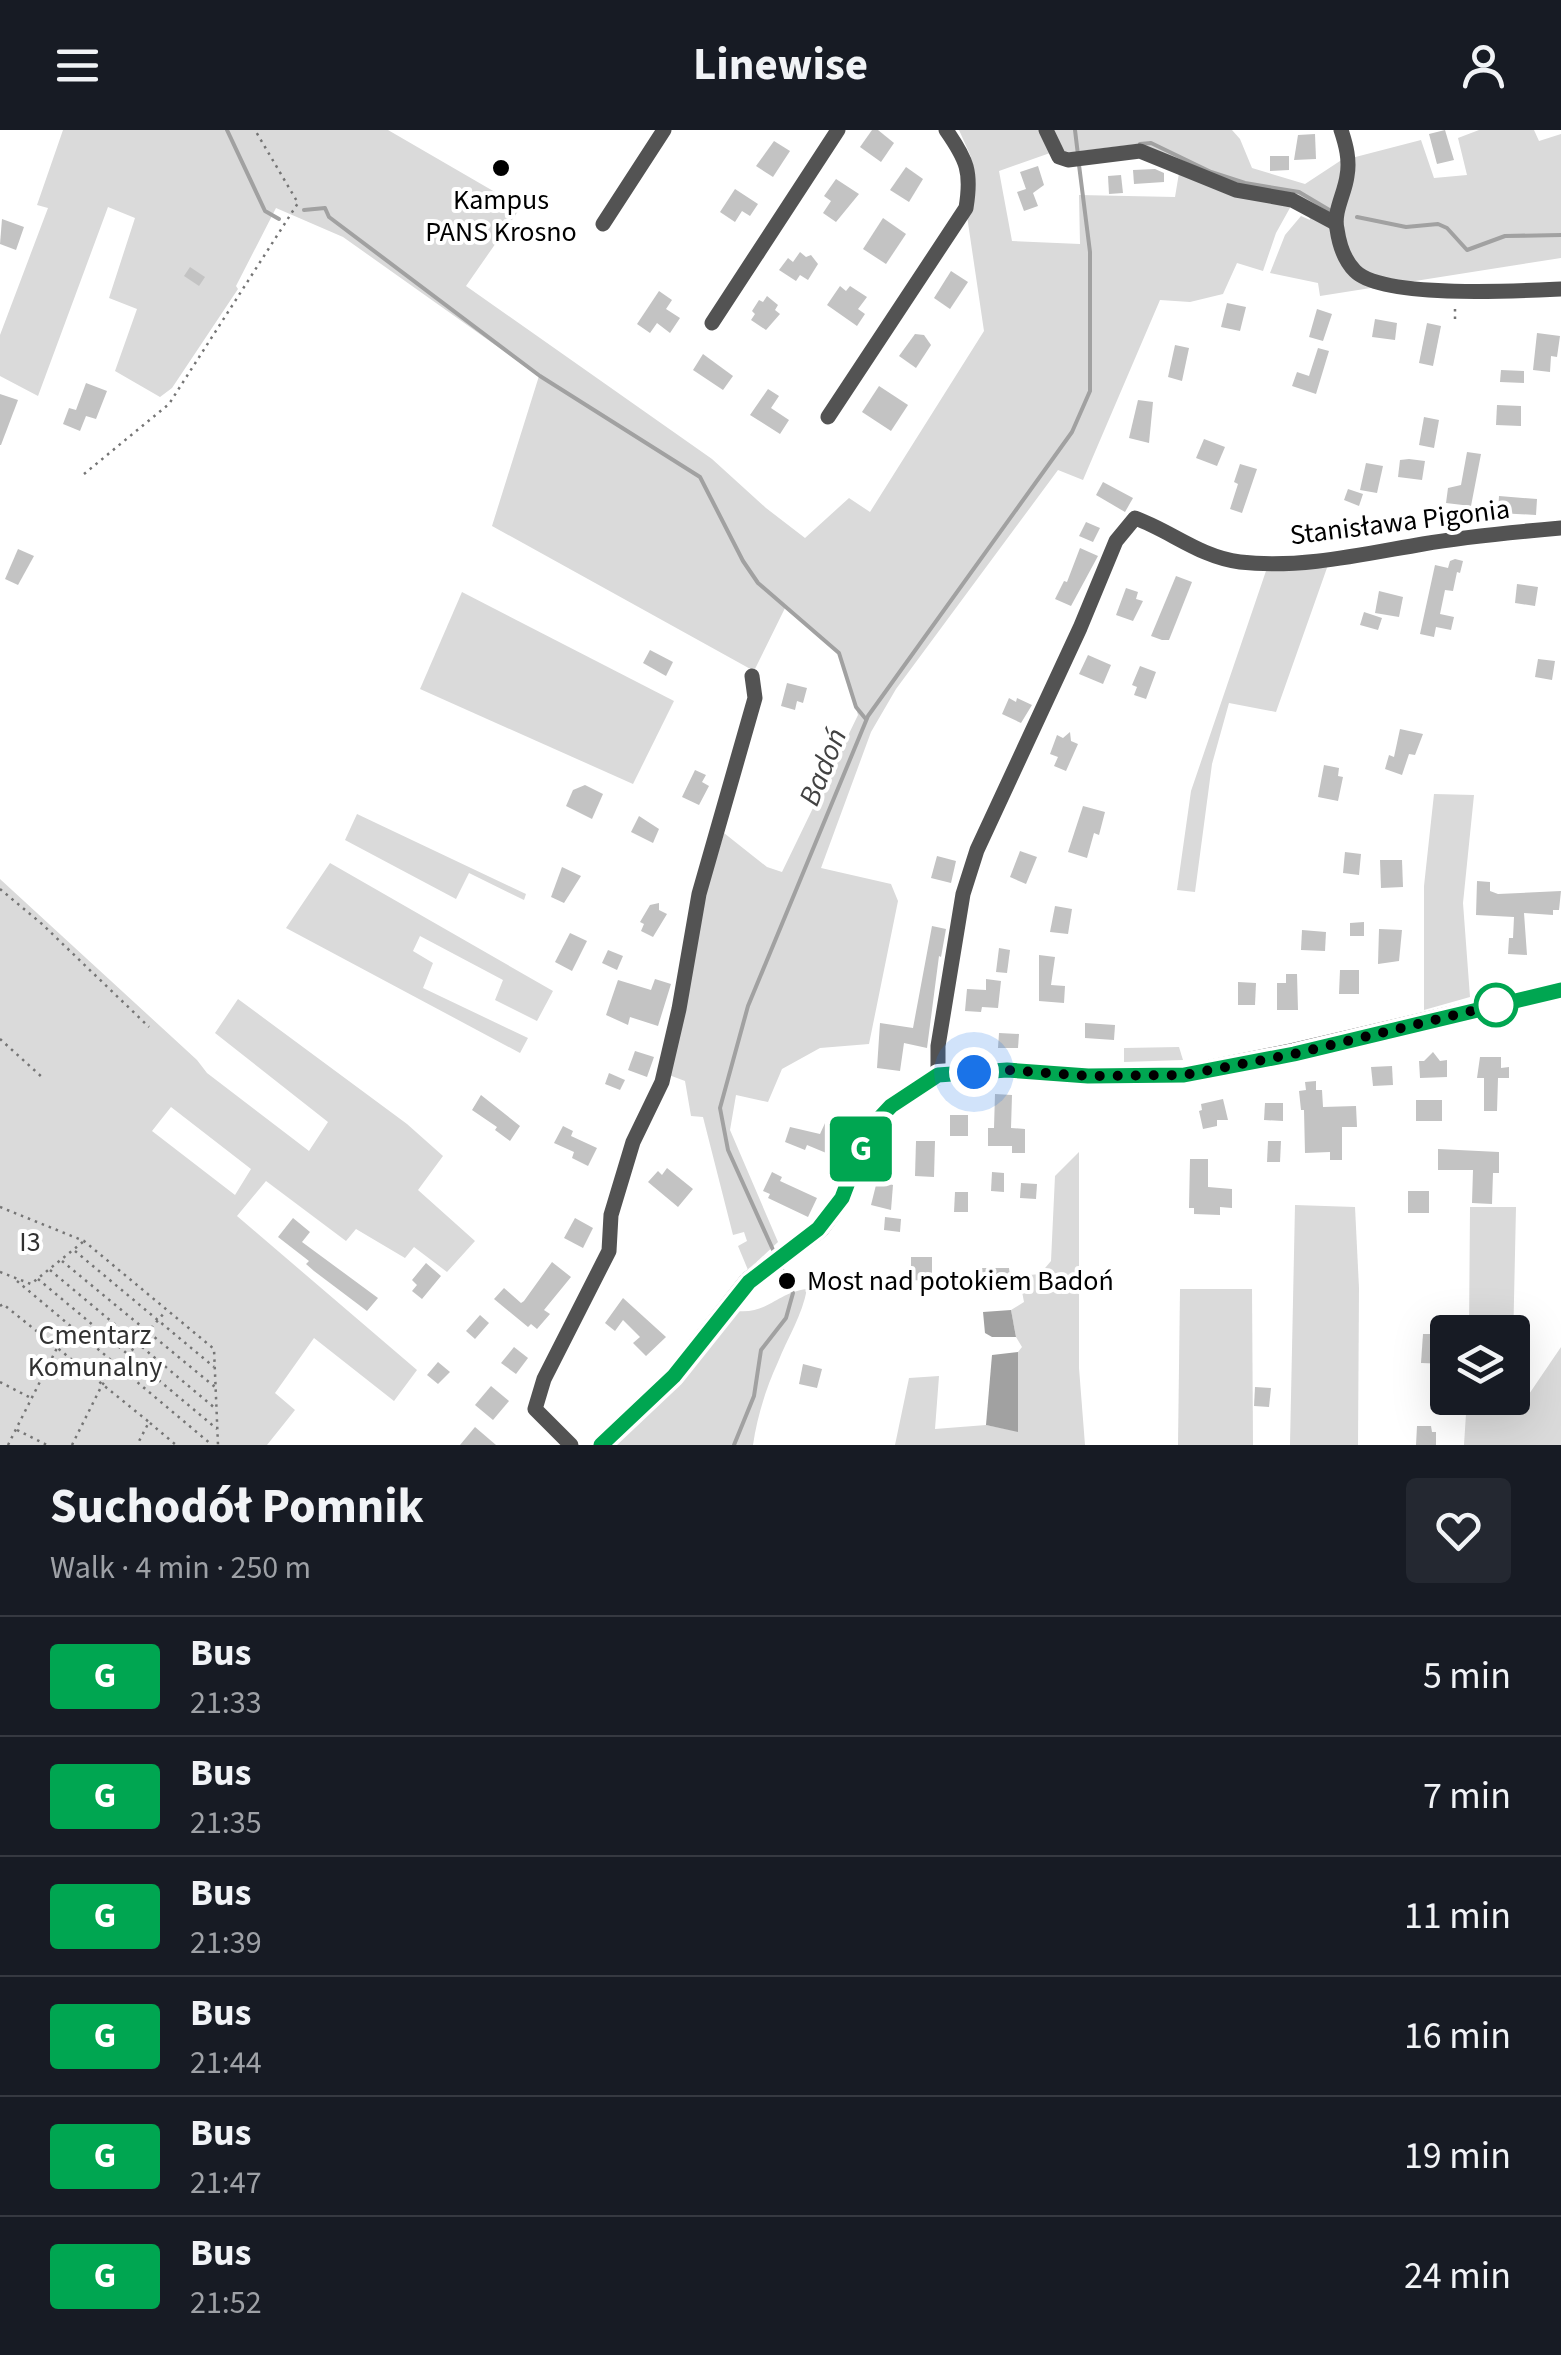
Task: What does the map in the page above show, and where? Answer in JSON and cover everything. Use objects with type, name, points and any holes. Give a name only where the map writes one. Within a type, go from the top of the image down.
[{"type":"street","points":[[603,224],[664,130]]},
{"type":"street","points":[[712,323],[838,130]]},
{"type":"street","points":[[828,417],[966,208],[970,181],[964,156],[946,130]]},
{"type":"street","points":[[1046,130],[1059,158],[1140,150],[1236,190],[1292,200],[1335,223]]},
{"type":"street","points":[[1341,130],[1348,152],[1348,175],[1335,223],[1344,256],[1356,273],[1378,284],[1487,292],[1561,290]]},
{"type":"street","name":"Stanisława Pigonia","points":[[938,1075],[938,1046],[963,894],[978,850],[1116,541],[1135,518],[1182,544],[1239,562],[1301,562],[1475,536],[1561,528]]},
{"type":"street","points":[[572,1445],[535,1409],[544,1379],[609,1251],[610,1215],[633,1142],[662,1082],[700,894],[754,698],[752,676]]},
{"type":"street","points":[[601,1445],[674,1376],[749,1282],[831,1215],[842,1198],[864,1140],[879,1118],[938,1075],[1007,1070],[1088,1076],[1184,1075],[1294,1054],[1561,990]]},
{"type":"path","points":[[84,474],[169,404],[298,202],[255,130]]},
{"type":"path","points":[[1455,319],[1456,298]]},
{"type":"path","points":[[0,890],[42,924],[150,1027]]},
{"type":"path","points":[[0,1039],[43,1078]]},
{"type":"path","points":[[0,1207],[84,1241],[214,1349],[218,1445]]},
{"type":"path","points":[[17,1281],[31,1284],[38,1280],[84,1241]]},
{"type":"path","points":[[75,1251],[215,1368]]},
{"type":"path","points":[[62,1261],[216,1388]]},
{"type":"path","points":[[50,1270],[217,1410]]},
{"type":"path","points":[[0,1272],[17,1281],[212,1445]]},
{"type":"path","points":[[38,1280],[218,1429]]},
{"type":"path","points":[[1,1303],[176,1445]]},
{"type":"path","points":[[72,1445],[102,1385],[168,1310]]},
{"type":"path","points":[[8,1445],[57,1348]]},
{"type":"path","points":[[0,1382],[30,1398]]},
{"type":"path","points":[[138,1445],[149,1422]]},
{"type":"path","points":[[16,1429],[47,1445]]},
{"type":"green space","points":[[63,130],[388,130],[521,207],[466,286],[712,459],[805,538],[849,498],[870,512],[984,331],[967,216],[975,181],[971,157],[959,130],[1040,130],[1050,153],[999,171],[1012,241],[1080,244],[1079,195],[1175,197],[1179,173],[1291,206],[1276,233],[1263,271],[1237,263],[1223,294],[1190,302],[1160,300],[1083,480],[1058,470],[896,689],[871,732],[821,868],[891,884],[898,901],[869,1044],[820,1048],[782,1069],[768,1102],[736,1095],[730,1130],[778,1242],[748,1270],[738,1246],[747,1241],[744,1232],[733,1235],[703,1117],[691,1116],[685,1081],[669,1075],[705,897],[724,833],[767,867],[782,872],[858,715],[839,653],[786,606],[754,671],[492,526],[539,376],[343,237],[276,208],[236,286],[238,289],[172,388],[160,397],[115,371],[137,309],[109,298],[135,218],[108,207],[38,396],[0,376],[0,335],[48,208],[37,205]]},
{"type":"green space","points":[[1051,130],[1232,130],[1252,168],[1305,184],[1340,161],[1421,140],[1434,178],[1467,175],[1458,138],[1479,130],[1534,130],[1539,141],[1561,134],[1561,258],[1320,296],[1318,283],[1270,273],[1285,235],[1301,216],[1310,220],[1307,200],[1241,185],[1137,144],[1065,153]]},
{"type":"green space","points":[[1328,565],[1276,712],[1229,703],[1212,764],[1195,892],[1177,890],[1191,791],[1267,568]]},
{"type":"green space","points":[[462,592],[674,701],[633,784],[420,689]]},
{"type":"green space","points":[[1434,794],[1474,795],[1463,903],[1470,997],[1424,1010],[1424,886]]},
{"type":"green space","points":[[357,814],[526,894],[524,900],[469,873],[456,899],[345,840]]},
{"type":"green space","points":[[330,863],[553,991],[537,1021],[495,1000],[503,980],[420,936],[413,951],[433,963],[423,988],[528,1038],[520,1053],[286,928]]},
{"type":"green space","points":[[0,879],[207,1073],[309,1151],[328,1122],[215,1033],[238,999],[407,1124],[443,1156],[418,1190],[475,1241],[447,1272],[414,1247],[405,1258],[356,1229],[346,1241],[266,1181],[237,1216],[417,1370],[394,1401],[314,1338],[275,1393],[295,1410],[267,1445],[0,1445]],"holes":[[[171,1107],[251,1169],[235,1195],[152,1131]]]},
{"type":"green space","points":[[1179,1047],[1183,1060],[1124,1062],[1124,1048]]},
{"type":"green space","points":[[1079,1152],[1079,1368],[1085,1445],[895,1445],[909,1378],[939,1376],[935,1429],[986,1425],[1017,1431],[1018,1352],[1022,1347],[1011,1310],[1024,1302],[1019,1276],[1040,1274],[1051,1261],[1055,1176]]},
{"type":"green space","points":[[1295,1205],[1355,1207],[1358,1445],[1290,1445]]},
{"type":"green space","points":[[1470,1207],[1516,1207],[1514,1315],[1469,1315]]},
{"type":"green space","points":[[807,1289],[766,1392],[753,1445],[612,1445],[694,1364],[737,1311],[757,1309]]},
{"type":"green space","points":[[1180,1289],[1252,1289],[1253,1445],[1178,1445]]},
{"type":"green space","points":[[1561,1347],[1561,1445],[1464,1445],[1466,1415],[1530,1415],[1530,1393]]},
{"type":"shaded area","points":[[1011,1310],[1016,1337],[992,1337],[985,1333],[983,1312]]},
{"type":"shaded area","points":[[1018,1352],[1018,1432],[986,1425],[992,1355]]},
{"type":"building","points":[[872,130],[878,130],[894,143],[881,162],[860,147]]},
{"type":"building","points":[[1445,130],[1454,160],[1437,164],[1429,134]]},
{"type":"building","points":[[1315,134],[1316,159],[1294,160],[1298,135]]},
{"type":"building","points":[[774,141],[790,151],[773,177],[756,166]]},
{"type":"building","points":[[1270,156],[1289,156],[1289,170],[1270,171]]},
{"type":"building","points":[[1038,166],[1044,185],[1033,193],[1038,206],[1024,211],[1017,192],[1026,189],[1020,172]]},
{"type":"building","points":[[906,167],[923,179],[909,202],[890,190]]},
{"type":"building","points":[[1155,169],[1164,173],[1164,182],[1134,184],[1133,170]]},
{"type":"building","points":[[1121,175],[1123,193],[1109,194],[1108,176]]},
{"type":"building","points":[[836,179],[859,194],[836,222],[823,213],[831,201],[824,196]]},
{"type":"building","points":[[735,189],[758,204],[750,216],[742,211],[735,222],[720,212]]},
{"type":"building","points":[[883,218],[906,234],[886,264],[863,249]]},
{"type":"building","points":[[2,219],[24,227],[16,250],[0,244]]},
{"type":"building","points":[[800,252],[806,257],[811,255],[818,264],[808,280],[800,275],[796,281],[779,270],[788,258],[793,262]]},
{"type":"building","points":[[190,267],[205,277],[199,286],[184,276]]},
{"type":"building","points":[[951,271],[968,282],[950,309],[934,298]]},
{"type":"building","points":[[840,286],[846,291],[850,286],[867,297],[858,309],[865,314],[857,326],[827,305]]},
{"type":"building","points":[[659,291],[672,300],[666,309],[680,318],[670,333],[657,323],[650,333],[637,324]]},
{"type":"building","points":[[767,296],[778,305],[775,310],[780,314],[766,330],[751,320],[759,300],[763,302]]},
{"type":"building","points":[[1227,303],[1246,307],[1240,331],[1221,327]]},
{"type":"building","points":[[1317,309],[1332,314],[1323,341],[1309,337]]},
{"type":"building","points":[[1375,319],[1397,323],[1395,340],[1372,337]]},
{"type":"building","points":[[1427,323],[1441,326],[1433,366],[1419,363]]},
{"type":"building","points":[[1537,333],[1560,336],[1557,357],[1551,356],[1550,372],[1533,370]]},
{"type":"building","points":[[915,334],[924,335],[931,345],[916,368],[899,356]]},
{"type":"building","points":[[1175,345],[1189,348],[1182,381],[1168,377]]},
{"type":"building","points":[[1318,348],[1329,351],[1316,394],[1292,386],[1297,372],[1309,376]]},
{"type":"building","points":[[703,354],[733,376],[723,390],[693,370]]},
{"type":"building","points":[[1501,370],[1524,371],[1524,383],[1500,382]]},
{"type":"building","points":[[86,383],[107,391],[96,419],[86,416],[80,431],[63,424],[69,408],[76,410]]},
{"type":"building","points":[[879,386],[908,405],[891,431],[862,412]]},
{"type":"building","points":[[768,389],[779,396],[771,408],[789,420],[780,434],[750,415]]},
{"type":"building","points":[[0,394],[18,400],[1,445],[0,445]]},
{"type":"building","points":[[1138,400],[1153,402],[1149,443],[1129,438]]},
{"type":"building","points":[[1497,405],[1521,406],[1521,426],[1496,425]]},
{"type":"building","points":[[1424,417],[1439,420],[1434,448],[1419,445]]},
{"type":"building","points":[[1204,439],[1225,447],[1217,466],[1196,458]]},
{"type":"building","points":[[1467,452],[1481,454],[1471,506],[1446,503],[1448,488],[1461,485]]},
{"type":"building","points":[[1400,460],[1425,461],[1422,480],[1398,477]]},
{"type":"building","points":[[1366,463],[1383,466],[1377,493],[1360,490]]},
{"type":"building","points":[[1240,464],[1257,469],[1242,513],[1230,509]]},
{"type":"building","points":[[1103,482],[1133,498],[1125,512],[1096,495]]},
{"type":"building","points":[[1348,489],[1363,494],[1359,506],[1344,500]]},
{"type":"building","points":[[1499,496],[1537,499],[1536,515],[1498,513]]},
{"type":"building","points":[[1086,522],[1100,528],[1093,542],[1079,536]]},
{"type":"building","points":[[1080,548],[1098,556],[1071,606],[1055,599],[1064,581],[1067,582]]},
{"type":"building","points":[[18,549],[34,556],[18,585],[5,579]]},
{"type":"building","points":[[1455,559],[1463,561],[1460,573],[1457,572],[1453,591],[1445,590],[1440,614],[1454,617],[1451,630],[1436,627],[1434,637],[1420,634],[1435,565],[1448,568]]},
{"type":"building","points":[[1176,576],[1192,582],[1169,640],[1162,640],[1151,636]]},
{"type":"building","points":[[1517,584],[1538,587],[1535,606],[1515,603]]},
{"type":"building","points":[[1126,588],[1138,592],[1136,599],[1143,601],[1133,621],[1116,615]]},
{"type":"building","points":[[1379,591],[1403,597],[1399,617],[1375,613]]},
{"type":"building","points":[[1364,612],[1382,618],[1378,630],[1360,625]]},
{"type":"building","points":[[650,650],[673,662],[666,676],[643,663]]},
{"type":"building","points":[[1088,655],[1111,665],[1103,684],[1079,674]]},
{"type":"building","points":[[1538,659],[1555,661],[1552,680],[1535,677]]},
{"type":"building","points":[[1140,666],[1156,672],[1146,699],[1134,695],[1137,687],[1132,685]]},
{"type":"building","points":[[787,683],[807,688],[803,703],[797,701],[795,710],[781,706]]},
{"type":"building","points":[[1009,698],[1032,705],[1021,723],[1002,714]]},
{"type":"building","points":[[1400,729],[1423,734],[1415,755],[1409,754],[1402,775],[1385,769],[1389,755],[1394,757]]},
{"type":"building","points":[[1070,732],[1071,741],[1078,744],[1066,771],[1054,766],[1058,757],[1050,754],[1057,735],[1063,738]]},
{"type":"building","points":[[1324,765],[1339,768],[1338,776],[1343,777],[1338,801],[1318,797]]},
{"type":"building","points":[[695,770],[706,775],[702,782],[709,786],[699,805],[682,797]]},
{"type":"building","points":[[585,785],[603,794],[592,819],[566,806],[573,790]]},
{"type":"building","points":[[1083,806],[1105,812],[1087,858],[1068,852]]},
{"type":"building","points":[[639,816],[659,829],[653,843],[631,832]]},
{"type":"building","points":[[1020,851],[1037,857],[1026,884],[1010,877]]},
{"type":"building","points":[[1345,852],[1361,854],[1359,875],[1343,873]]},
{"type":"building","points":[[937,856],[956,861],[951,883],[931,878]]},
{"type":"building","points":[[1380,860],[1402,860],[1403,887],[1381,888]]},
{"type":"building","points":[[562,867],[581,876],[564,903],[551,897]]},
{"type":"building","points":[[1477,881],[1490,882],[1490,891],[1498,894],[1561,891],[1559,910],[1553,910],[1553,915],[1524,913],[1527,955],[1508,954],[1514,917],[1476,915]]},
{"type":"building","points":[[659,903],[659,910],[667,914],[653,937],[641,931],[644,924],[640,922],[650,905]]},
{"type":"building","points":[[1055,906],[1072,909],[1068,934],[1050,932]]},
{"type":"building","points":[[1364,922],[1364,936],[1350,936],[1350,923]]},
{"type":"building","points":[[932,926],[946,929],[927,1048],[904,1043],[900,1071],[877,1068],[880,1023],[913,1028]]},
{"type":"building","points":[[1379,929],[1402,930],[1399,961],[1378,964]]},
{"type":"building","points":[[1302,930],[1326,932],[1325,951],[1301,950]]},
{"type":"building","points":[[570,933],[587,941],[572,971],[555,962]]},
{"type":"building","points":[[999,948],[1010,950],[1007,973],[996,972]]},
{"type":"building","points":[[608,950],[623,956],[617,970],[602,963]]},
{"type":"building","points":[[1039,955],[1055,957],[1051,985],[1065,986],[1064,1003],[1039,1001]]},
{"type":"building","points":[[1340,970],[1359,970],[1359,994],[1339,994]]},
{"type":"building","points":[[1286,974],[1297,974],[1298,1010],[1277,1010],[1277,983],[1286,983]]},
{"type":"building","points":[[655,979],[671,984],[658,1026],[630,1017],[628,1025],[606,1015],[618,980],[651,990]]},
{"type":"building","points":[[986,979],[1001,981],[998,1008],[965,1011],[967,989],[986,990]]},
{"type":"building","points":[[1238,982],[1256,983],[1255,1005],[1238,1005]]},
{"type":"building","points":[[1085,1023],[1115,1025],[1114,1040],[1085,1038]]},
{"type":"building","points":[[999,1033],[1019,1034],[1018,1048],[998,1048]]},
{"type":"building","points":[[635,1051],[654,1057],[647,1077],[628,1070]]},
{"type":"building","points":[[1433,1052],[1440,1061],[1447,1060],[1447,1077],[1420,1078],[1419,1061]]},
{"type":"building","points":[[1480,1057],[1501,1057],[1501,1068],[1509,1067],[1509,1078],[1498,1078],[1497,1111],[1484,1111],[1484,1078],[1477,1078]]},
{"type":"building","points":[[1392,1066],[1393,1085],[1373,1086],[1371,1067]]},
{"type":"building","points":[[609,1073],[625,1080],[620,1090],[605,1084]]},
{"type":"building","points":[[1316,1081],[1316,1090],[1322,1090],[1323,1107],[1356,1106],[1357,1127],[1342,1127],[1342,1160],[1330,1160],[1330,1152],[1305,1153],[1304,1110],[1299,1091],[1306,1090],[1305,1082]]},
{"type":"building","points":[[995,1094],[1012,1095],[1011,1128],[1025,1129],[1025,1153],[1012,1153],[1012,1146],[988,1146],[988,1128],[994,1128]]},
{"type":"building","points":[[481,1095],[520,1126],[510,1141],[472,1110]]},
{"type":"building","points":[[1223,1099],[1228,1120],[1217,1120],[1217,1126],[1203,1129],[1201,1104]]},
{"type":"building","points":[[1416,1100],[1442,1100],[1442,1121],[1416,1121]]},
{"type":"building","points":[[1265,1103],[1283,1103],[1283,1121],[1264,1120]]},
{"type":"building","points":[[950,1115],[968,1115],[968,1136],[950,1136]]},
{"type":"building","points":[[826,1121],[842,1127],[831,1155],[807,1145],[805,1150],[785,1142],[790,1127],[820,1134]]},
{"type":"building","points":[[563,1126],[573,1131],[571,1136],[597,1148],[588,1166],[572,1158],[574,1152],[554,1143]]},
{"type":"building","points":[[916,1141],[935,1141],[934,1177],[915,1176]]},
{"type":"building","points":[[1268,1141],[1281,1141],[1280,1162],[1267,1162]]},
{"type":"building","points":[[1438,1149],[1499,1152],[1499,1173],[1493,1173],[1492,1204],[1472,1203],[1473,1170],[1438,1170]]},
{"type":"building","points":[[1190,1159],[1208,1159],[1208,1187],[1232,1189],[1232,1208],[1220,1207],[1220,1215],[1194,1214],[1194,1208],[1189,1208]]},
{"type":"building","points":[[667,1168],[693,1189],[678,1207],[648,1182]]},
{"type":"building","points":[[772,1172],[782,1177],[780,1181],[817,1198],[808,1217],[768,1198],[770,1194],[763,1191]]},
{"type":"building","points":[[992,1172],[1004,1173],[1004,1192],[991,1191]]},
{"type":"building","points":[[877,1181],[893,1185],[891,1210],[871,1205]]},
{"type":"building","points":[[1021,1183],[1037,1184],[1036,1199],[1020,1198]]},
{"type":"building","points":[[1408,1191],[1429,1191],[1429,1213],[1408,1213]]},
{"type":"building","points":[[955,1192],[968,1192],[968,1212],[954,1212]]},
{"type":"building","points":[[885,1217],[901,1219],[900,1232],[884,1230]]},
{"type":"building","points":[[293,1218],[310,1232],[302,1242],[378,1298],[367,1311],[314,1271],[306,1264],[309,1261],[278,1237]]},
{"type":"building","points":[[575,1218],[593,1228],[583,1248],[564,1238]]},
{"type":"building","points":[[911,1257],[932,1257],[932,1281],[911,1280]]},
{"type":"building","points":[[552,1262],[571,1277],[544,1310],[550,1314],[537,1329],[531,1324],[528,1327],[494,1299],[504,1288],[521,1303]]},
{"type":"building","points":[[426,1263],[441,1276],[422,1299],[412,1291],[417,1285],[412,1280]]},
{"type":"building","points":[[978,1268],[1009,1268],[1010,1277],[1005,1280],[1005,1287],[979,1286]]},
{"type":"building","points":[[623,1298],[666,1337],[646,1356],[633,1343],[640,1337],[623,1320],[615,1331],[605,1323]]},
{"type":"building","points":[[480,1315],[489,1323],[475,1339],[466,1331]]},
{"type":"building","points":[[1423,1334],[1430,1334],[1430,1363],[1421,1363]]},
{"type":"building","points":[[514,1347],[528,1358],[516,1374],[501,1363]]},
{"type":"building","points":[[438,1362],[450,1372],[438,1384],[427,1375]]},
{"type":"building","points":[[803,1364],[822,1369],[817,1388],[799,1384]]},
{"type":"building","points":[[491,1386],[509,1401],[493,1420],[475,1405]]},
{"type":"building","points":[[1255,1387],[1271,1388],[1269,1407],[1254,1406]]},
{"type":"building","points":[[1417,1426],[1431,1426],[1432,1432],[1436,1432],[1436,1445],[1416,1445]]},
{"type":"building","points":[[475,1427],[496,1445],[460,1445]]},
{"type":"waterway","points":[[227,130],[265,211],[279,219]]},
{"type":"waterway","name":"Badoń","points":[[1075,130],[1078,155]]},
{"type":"waterway","points":[[1140,144],[1151,143],[1211,172],[1245,183],[1299,192],[1331,211]]},
{"type":"waterway","name":"Badoń","points":[[774,1252],[728,1150],[720,1108],[748,1006],[868,716],[1072,432],[1090,391],[1090,252],[1079,165]]},
{"type":"waterway","points":[[304,210],[325,208],[329,217],[540,376],[700,477],[758,583],[839,653],[856,707],[865,718]]},
{"type":"waterway","points":[[1357,217],[1406,227],[1438,224],[1447,228],[1467,250],[1505,236],[1561,235]]},
{"type":"waterway","name":"Badoń","points":[[734,1445],[754,1396],[761,1350],[786,1318],[793,1293],[780,1265]]},
{"type":"bus line","name":"G","points":[[601,1445],[696,1352],[749,1282],[831,1215],[876,1122],[891,1106],[938,1075],[1007,1070],[1088,1076],[1184,1075],[1294,1054],[1561,990]]},
{"type":"place","name":"Kampus PANS Krosno","points":[[501,168]]},
{"type":"place","name":"Most nad potokiem Badoń","points":[[787,1281]]},
{"type":"route","points":[[974,1072],[1184,1075],[1294,1054],[1496,1005]]},
{"type":"park label","name":"I3","points":[[30,1242]]},
{"type":"park label","name":"Cmentarz Komunalny","points":[[95,1351]]}]
